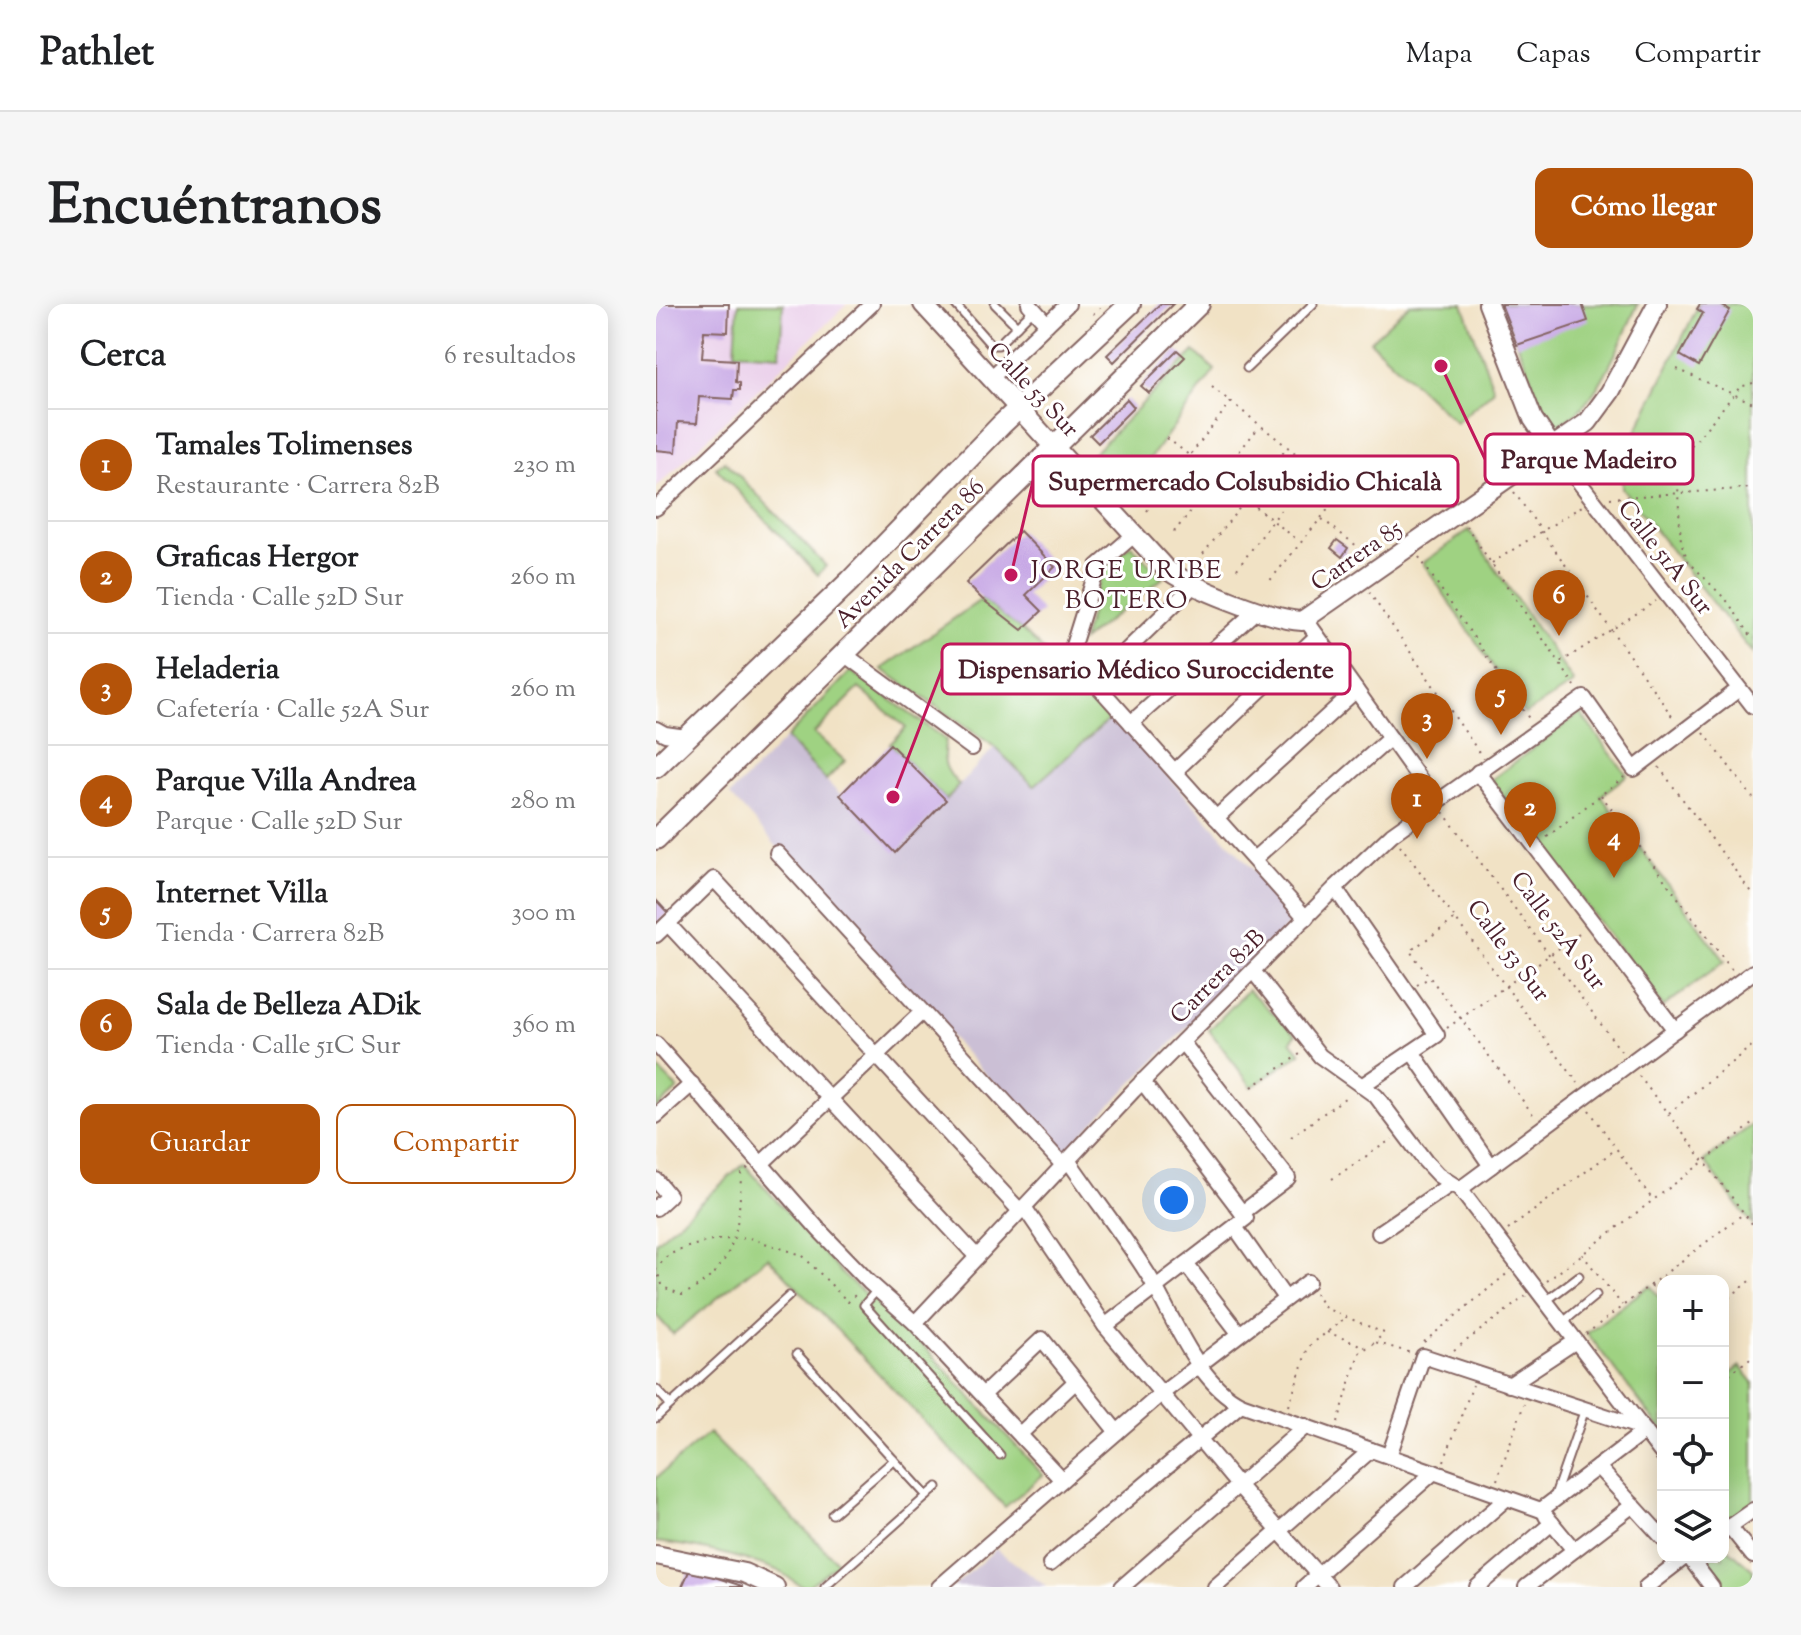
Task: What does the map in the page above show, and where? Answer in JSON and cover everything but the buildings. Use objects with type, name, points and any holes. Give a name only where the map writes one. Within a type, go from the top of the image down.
[{"type":"main road","name":"Avenida Carrera 86","points":[[656,767],[850,581],[1019,408],[1130,304]]},
{"type":"main road","name":"Avenida Carrera 86","points":[[656,839],[1199,304]]},
{"type":"street","points":[[656,508],[872,304]]},
{"type":"street","name":"Calle 53 Sur","points":[[923,304],[1175,576],[1193,586],[1258,609],[1295,621],[1306,620]]},
{"type":"street","points":[[991,378],[1068,304]]},
{"type":"street","name":"Calle 51A Sur","points":[[1488,304],[1533,419],[1665,596],[1753,706]]},
{"type":"street","name":"Carrera 85","points":[[1306,620],[1353,579],[1412,546],[1504,478],[1588,422],[1657,304]]},
{"type":"street","points":[[1032,306],[1047,324]]},
{"type":"street","points":[[1134,535],[1098,566],[1070,655],[1306,918]]},
{"type":"street","points":[[1094,682],[1193,586]]},
{"type":"street","points":[[1131,723],[1258,609]]},
{"type":"street","points":[[1306,620],[1436,802]]},
{"type":"street","points":[[1175,771],[1317,636]]},
{"type":"street","points":[[844,654],[972,748]]},
{"type":"street","points":[[1584,698],[1634,769],[1739,689]]},
{"type":"street","points":[[1216,818],[1356,690]]},
{"type":"street","name":"Carrera 82B","points":[[915,1323],[1142,1081],[1392,834],[1584,698]]},
{"type":"street","points":[[656,729],[665,734],[686,737]]},
{"type":"street","points":[[1254,859],[1390,738]]},
{"type":"street","points":[[1483,769],[1536,846],[1675,1030]]},
{"type":"street","points":[[777,853],[1065,1162],[1155,1288],[1199,1363],[1221,1393],[1241,1404],[1500,1496],[1547,1505],[1644,1429]]},
{"type":"street","points":[[656,935],[714,879],[1022,1209],[1105,1326],[1238,1485],[1329,1587]]},
{"type":"street","points":[[1335,888],[1437,1035],[1363,1085]]},
{"type":"street","points":[[668,924],[977,1257]]},
{"type":"street","points":[[1253,971],[1327,1063],[1363,1085],[1383,1104],[1433,1170],[1456,1186],[1657,1447]]},
{"type":"street","points":[[1379,1233],[1491,1166],[1753,972]]},
{"type":"street","points":[[759,1160],[830,1099],[922,1012]]},
{"type":"street","points":[[1105,1326],[1241,1220],[1288,1178],[1182,1042]]},
{"type":"street","points":[[656,1044],[873,1286],[915,1323],[1062,1480]]},
{"type":"street","points":[[1412,1052],[1491,1166]]},
{"type":"street","points":[[1142,1081],[1241,1220],[1285,1298]]},
{"type":"street","points":[[656,1116],[692,1084]]},
{"type":"street","points":[[656,1180],[669,1196],[656,1208]]},
{"type":"street","points":[[1186,1264],[1239,1333]]},
{"type":"street","points":[[939,1587],[1161,1394],[1308,1282]]},
{"type":"street","points":[[983,1395],[1042,1339],[1117,1432]]},
{"type":"street","points":[[1509,1385],[1576,1341]]},
{"type":"street","points":[[1389,1456],[1428,1353],[1477,1374],[1644,1429]]},
{"type":"street","points":[[1020,1434],[1076,1381]]},
{"type":"street","points":[[1050,1564],[1241,1404]]},
{"type":"street","points":[[1122,1587],[1306,1426]]},
{"type":"street","points":[[1215,1587],[1371,1450]]},
{"type":"street","points":[[1598,1467],[1657,1531]]},
{"type":"street","points":[[1304,1587],[1437,1473]]},
{"type":"street","points":[[1405,1587],[1500,1496]]},
{"type":"street","points":[[1547,1505],[1552,1523],[1574,1550]]},
{"type":"street","points":[[1526,1587],[1633,1505]]},
{"type":"street","points":[[1729,1528],[1753,1510]]},
{"type":"street","points":[[1477,1587],[1552,1523]]},
{"type":"street","points":[[1729,1531],[1753,1556]]},
{"type":"street","points":[[656,1555],[744,1573],[775,1587]]},
{"type":"street","points":[[1646,1587],[1677,1563]]},
{"type":"street","points":[[1689,1563],[1712,1587]]},
{"type":"lane","points":[[937,320],[954,304],[980,335],[991,345],[998,345],[1032,306]]},
{"type":"lane","points":[[995,304],[1017,326]]},
{"type":"lane","points":[[1247,368],[1313,304]]},
{"type":"lane","points":[[966,350],[980,335]]},
{"type":"lane","points":[[1541,1295],[1579,1276]]},
{"type":"lane","points":[[873,1286],[864,1305],[1000,1455]]},
{"type":"lane","points":[[1562,1323],[1596,1295]]},
{"type":"lane","points":[[656,1418],[789,1296]]},
{"type":"lane","points":[[797,1354],[927,1496]]},
{"type":"lane","points":[[656,1389],[669,1403]]},
{"type":"lane","points":[[1547,1505],[1585,1409]]},
{"type":"lane","points":[[832,1514],[894,1460]]},
{"type":"lane","points":[[825,1587],[937,1487]]},
{"type":"path","points":[[1677,369],[1753,403]]},
{"type":"path","points":[[1753,383],[1740,387],[1689,449],[1680,472],[1678,493],[1681,542],[1688,561],[1728,602],[1753,639]]},
{"type":"path","points":[[1212,387],[1343,491],[1268,583]]},
{"type":"path","points":[[1147,511],[1231,402]]},
{"type":"path","points":[[1174,532],[1261,425]]},
{"type":"path","points":[[1167,438],[1301,542]]},
{"type":"path","points":[[1203,554],[1287,447]]},
{"type":"path","points":[[1237,569],[1313,467]]},
{"type":"path","points":[[1504,478],[1612,630],[1690,727],[1753,798]]},
{"type":"path","points":[[1492,563],[1592,500],[1753,488]]},
{"type":"path","points":[[1457,512],[1584,698]]},
{"type":"path","points":[[1321,518],[1362,550]]},
{"type":"path","points":[[1412,546],[1537,731]]},
{"type":"path","points":[[1353,579],[1483,769]]},
{"type":"path","points":[[1560,663],[1665,596]]},
{"type":"path","points":[[1651,757],[1753,895]]},
{"type":"path","points":[[1536,846],[1634,769]]},
{"type":"path","points":[[1601,795],[1740,982]]},
{"type":"path","name":"Calle 52A Sur","points":[[1436,802],[1753,1225]]},
{"type":"path","name":"Calle 53 Sur","points":[[1392,834],[1506,986],[1653,1200]]},
{"type":"path","points":[[1456,919],[1410,951],[1543,1127]]},
{"type":"path","points":[[1437,1035],[1594,924]]},
{"type":"path","points":[[1668,1113],[1753,1045]]},
{"type":"path","points":[[1252,1087],[1312,1046]]},
{"type":"path","points":[[1291,1137],[1363,1085]]},
{"type":"path","points":[[1375,1342],[1428,1353],[1541,1295],[1582,1254],[1753,1124]]},
{"type":"path","points":[[1332,1179],[1403,1131]]},
{"type":"path","points":[[1498,1238],[1616,1149]]},
{"type":"path","points":[[759,1160],[741,1175],[735,1239],[721,1268],[698,1288],[682,1295],[663,1287],[656,1269],[668,1255],[712,1240],[735,1239],[749,1238],[802,1255],[848,1302],[873,1286]]},
{"type":"path","points":[[1576,1341],[1744,1213]]},
{"type":"path","points":[[1582,1254],[1623,1306]]},
{"type":"path","points":[[1428,1353],[1518,1265]]},
{"type":"path","points":[[1729,1297],[1753,1279]]},
{"type":"path","points":[[1308,1282],[1325,1308],[1384,1333],[1359,1353],[1334,1436]]},
{"type":"path","points":[[1650,1285],[1657,1294]]},
{"type":"path","points":[[1284,1419],[1308,1347],[1346,1317]]},
{"type":"path","points":[[1327,1332],[1367,1348]]},
{"type":"path","points":[[1729,1374],[1753,1356]]},
{"type":"path","points":[[1437,1473],[1477,1374]]},
{"type":"path","points":[[1500,1496],[1529,1391]]},
{"type":"shaded area","points":[[656,304],[847,304],[656,488]]},
{"type":"shaded area","points":[[1113,716],[1296,917],[1060,1156],[730,795],[786,738],[895,853],[995,747],[1034,786]]},
{"type":"shaded area","points":[[996,1549],[1047,1587],[953,1587]]},
{"type":"green space","points":[[738,304],[783,304],[780,355],[735,352]]},
{"type":"green space","points":[[1410,304],[1463,304],[1494,390],[1456,423],[1370,341]]},
{"type":"green space","points":[[1501,304],[1638,304],[1615,356],[1594,392],[1582,408],[1568,419],[1553,425],[1545,413]]},
{"type":"green space","points":[[1699,304],[1753,304],[1753,654],[1622,488],[1622,455]]},
{"type":"green space","points":[[1194,351],[1215,370],[1124,494],[1089,458]]},
{"type":"green space","points":[[725,461],[826,566],[818,575],[716,468]]},
{"type":"green space","points":[[1469,530],[1574,683],[1525,714],[1423,563]]},
{"type":"green space","points":[[1131,545],[1163,578],[1082,641],[1101,577],[1109,562]]},
{"type":"green space","points":[[982,599],[1022,630],[1113,716],[1034,786],[995,747],[882,669]]},
{"type":"green space","points":[[851,671],[946,740],[945,765],[959,785],[946,800],[890,744],[906,728],[859,688],[814,733],[845,761],[826,780],[786,738]]},
{"type":"green space","points":[[1580,713],[1627,775],[1601,796],[1725,961],[1663,1007],[1491,780]]},
{"type":"green space","points":[[1248,990],[1296,1034],[1291,1041],[1301,1053],[1252,1087],[1209,1030]]},
{"type":"green space","points":[[656,1067],[678,1089],[656,1109]]},
{"type":"green space","points":[[1753,1124],[1753,1225],[1704,1161]]},
{"type":"green space","points":[[744,1164],[844,1276],[908,1329],[1043,1475],[1005,1507],[768,1257],[673,1334],[656,1315],[656,1242]]},
{"type":"green space","points":[[1650,1285],[1657,1294],[1657,1424],[1587,1333]]},
{"type":"green space","points":[[1740,1366],[1753,1382],[1753,1507],[1732,1521],[1729,1517],[1729,1374]]},
{"type":"green space","points":[[709,1433],[838,1563],[807,1587],[778,1571],[746,1560],[656,1542],[656,1478]]},
{"type":"green space","points":[[1729,1549],[1753,1570],[1753,1587],[1723,1587],[1709,1565],[1729,1563]]},
{"type":"place","name":"Parque Madeiro","points":[[1441,366]]},
{"type":"place","name":"Supermercado Colsubsidio Chicalà","points":[[1011,575]]},
{"type":"place","name":"Sala de Belleza ADik","points":[[1559,636]]},
{"type":"place","name":"Internet Villa","points":[[1501,735]]},
{"type":"place","name":"Heladeria","points":[[1427,759]]},
{"type":"place","name":"Dispensario Médico Suroccidente","points":[[893,797]]},
{"type":"place","name":"Tamales Tolimenses","points":[[1417,839]]},
{"type":"place","name":"Graficas Hergor","points":[[1530,848]]},
{"type":"place","name":"Parque Villa Andrea","points":[[1614,878]]},
{"type":"district","name":"JORGE URIBE BOTERO","points":[[1127,584]]}]
